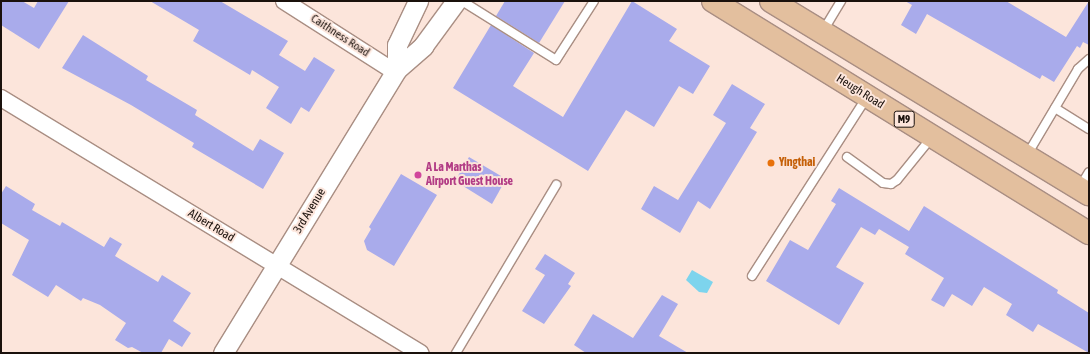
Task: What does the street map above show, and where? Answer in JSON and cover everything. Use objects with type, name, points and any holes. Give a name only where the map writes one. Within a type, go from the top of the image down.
[{"type":"main road","name":"Heugh Road","points":[[713,1],[1089,233]]},
{"type":"main road","name":"M9","points":[[771,1],[822,34],[1027,156],[1086,185]]},
{"type":"street","name":"Caithness Road","points":[[284,1],[396,70]]},
{"type":"street","name":"3rd Avenue","points":[[396,70],[397,45],[418,1]]},
{"type":"street","name":"3rd Avenue","points":[[223,353],[396,70],[423,46],[456,1]]},
{"type":"street","name":"Albert Road","points":[[1,98],[421,353]]},
{"type":"lane","points":[[462,1],[556,60],[594,1]]},
{"type":"lane","points":[[822,34],[841,1]]},
{"type":"lane","points":[[1027,156],[1078,69],[1089,59]]},
{"type":"lane","points":[[752,276],[867,96]]},
{"type":"lane","points":[[1055,108],[1089,129]]},
{"type":"lane","points":[[847,156],[883,183],[890,184],[897,180],[932,136]]},
{"type":"lane","points":[[456,353],[556,185]]},
{"type":"water","points":[[692,270],[713,282],[707,293],[699,292],[686,280]]},
{"type":"building","points":[[1,1],[22,1],[34,8],[38,1],[69,1],[39,49],[1,25]]},
{"type":"building","points":[[150,1],[220,1],[288,41],[279,55],[305,71],[314,57],[335,70],[309,112],[301,107],[291,124],[266,108],[279,87],[252,70],[250,75],[193,41],[199,30]]},
{"type":"building","points":[[505,1],[565,1],[539,43],[496,16]]},
{"type":"building","points":[[632,1],[677,29],[669,41],[710,66],[693,94],[679,86],[654,127],[626,110],[588,171],[453,88],[491,25],[534,53],[513,86],[563,117]]},
{"type":"building","points":[[905,1],[1006,1],[1066,37],[1089,1],[1089,45],[1083,42],[1080,48],[1077,46],[1054,82],[1042,75],[1040,79],[927,14],[916,34],[901,25],[912,5]]},
{"type":"building","points":[[83,35],[148,76],[146,80],[197,110],[195,115],[253,151],[260,139],[284,153],[263,189],[192,147],[194,143],[131,105],[62,68]]},
{"type":"building","points":[[732,84],[765,104],[750,128],[757,132],[710,209],[698,201],[680,233],[641,209],[654,186],[678,200],[726,123],[713,115]]},
{"type":"building","points":[[469,157],[506,179],[492,204],[455,181]]},
{"type":"building","points":[[401,174],[437,195],[394,266],[367,250],[364,241],[371,229],[369,227]]},
{"type":"building","points":[[6,186],[35,204],[32,210],[60,226],[62,222],[104,247],[110,237],[122,244],[115,256],[158,282],[162,275],[191,293],[173,321],[191,333],[182,347],[169,339],[161,353],[143,353],[132,347],[128,348],[115,340],[126,323],[100,305],[83,298],[81,301],[56,285],[48,297],[12,275],[29,240],[1,223],[1,194]]},
{"type":"building","points":[[839,188],[909,231],[924,206],[1058,290],[1057,293],[1089,313],[1089,353],[1038,324],[1033,332],[1006,315],[1012,304],[984,287],[972,306],[952,294],[944,307],[931,300],[944,278],[905,254],[909,247],[879,229],[875,235],[861,227],[836,267],[864,283],[839,325],[766,281],[790,240],[808,250],[836,204],[831,201]]},
{"type":"building","points":[[545,254],[575,273],[568,284],[571,286],[544,324],[522,311],[545,275],[535,269]]},
{"type":"building","points":[[662,295],[678,304],[659,336],[688,353],[586,353],[574,345],[593,314],[633,338]]},
{"type":"place","name":"Yingthai","points":[[771,163]]},
{"type":"place","name":"A La Marthas Airport Guest House","points":[[418,175]]}]
